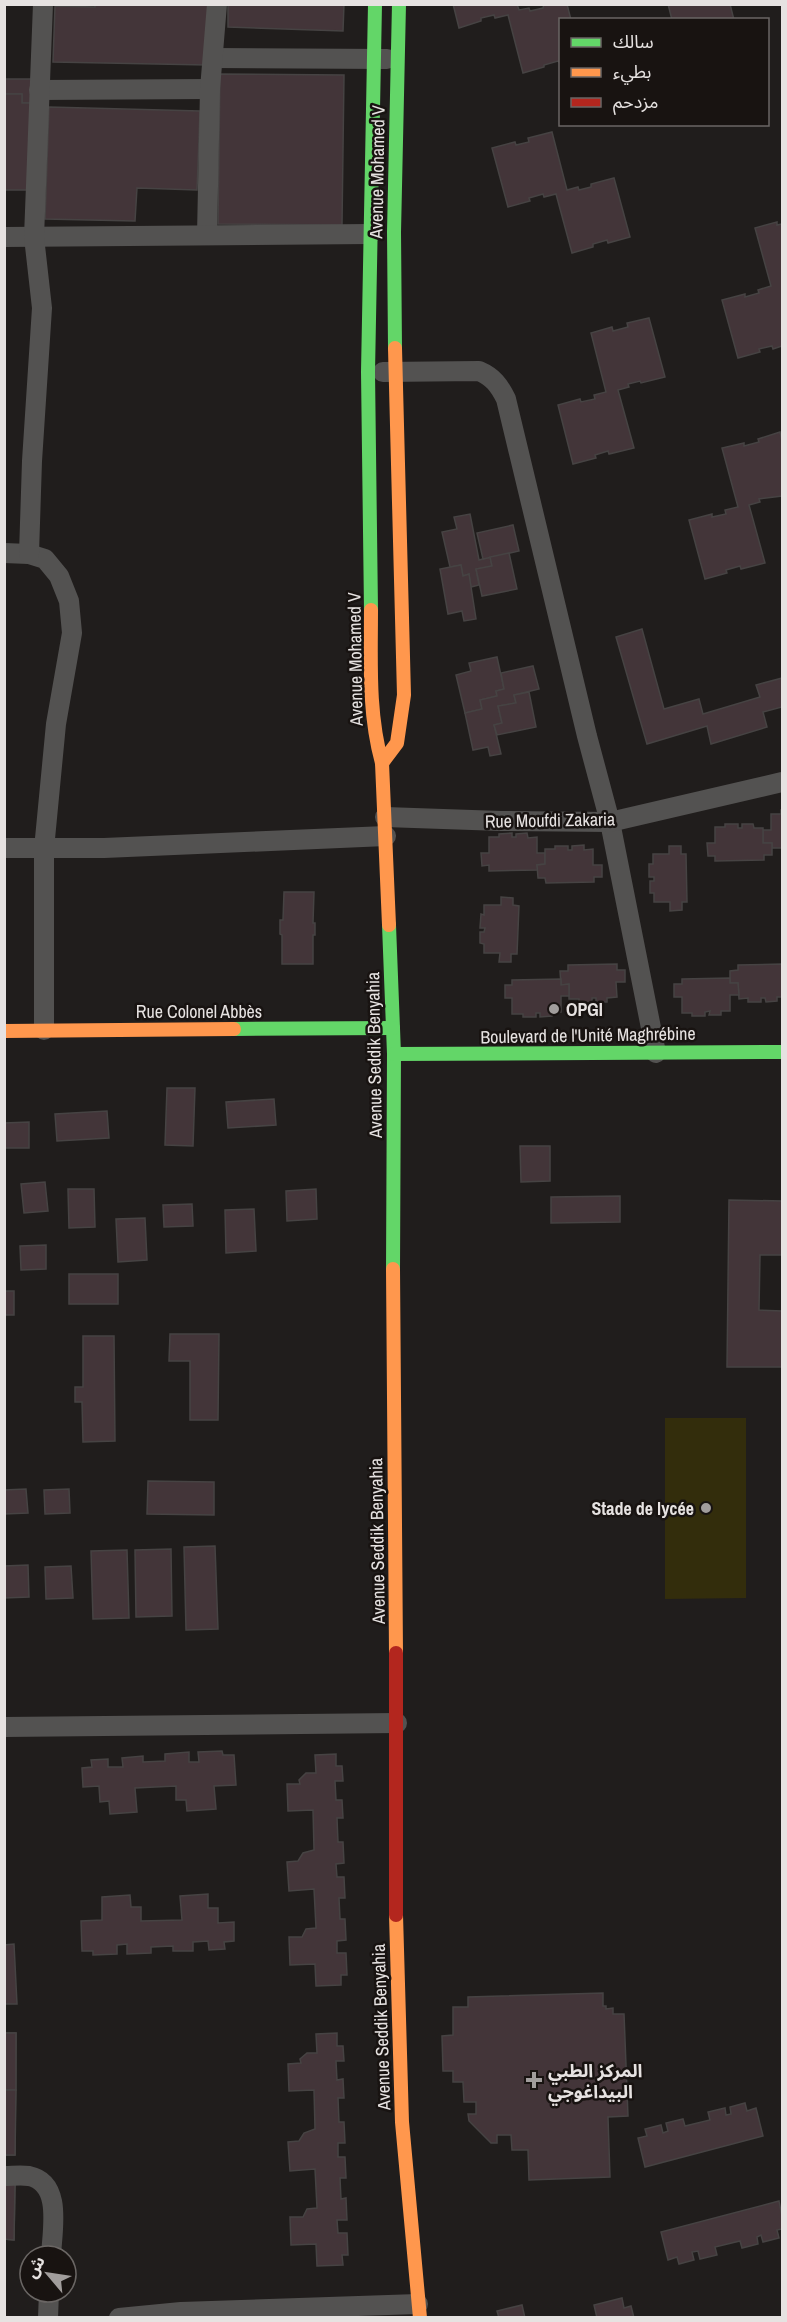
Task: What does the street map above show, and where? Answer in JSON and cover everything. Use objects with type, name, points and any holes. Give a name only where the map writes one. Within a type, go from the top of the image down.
[{"type":"street","points":[[29,554],[32,461],[42,308],[34,237],[43,4]]},
{"type":"street","points":[[207,235],[210,89],[217,4]]},
{"type":"street","name":"Avenue Mohamed V","points":[[375,4],[368,372],[372,706],[375,738],[382,763]]},
{"type":"street","name":"Avenue Mohamed V","points":[[382,763],[397,743],[404,695],[395,372],[394,232],[399,4]]},
{"type":"street","points":[[213,58],[398,59]]},
{"type":"street","points":[[39,90],[210,89]]},
{"type":"street","points":[[4,237],[370,234]]},
{"type":"street","points":[[368,372],[479,371],[491,376],[506,399],[587,736],[610,822],[656,1053]]},
{"type":"street","points":[[4,554],[29,554],[45,559],[59,576],[69,601],[72,633],[56,724],[44,849],[44,1030]]},
{"type":"street","name":"Avenue Seddik Benyahia","points":[[382,763],[394,1054],[396,1961],[402,2122],[419,2311]]},
{"type":"street","name":"Rue Moufdi Zakaria","points":[[4,848],[44,849],[385,826],[501,821],[610,822],[783,782]]},
{"type":"street","name":"Rue Colonel Abbès","points":[[4,1031],[393,1028]]},
{"type":"street","name":"Boulevard de l'Unité Maghrébine","points":[[394,1054],[783,1052]]},
{"type":"street","points":[[4,1727],[397,1723]]},
{"type":"street","points":[[4,2176],[29,2176],[41,2181],[48,2188],[53,2214],[52,2244]]},
{"type":"street","points":[[119,2318],[181,2312],[419,2311]]},
{"type":"shaded area","name":"Stade de lycée","points":[[665,1418],[746,1418],[746,1598],[665,1599]]},
{"type":"building","points":[[95,4],[209,4],[207,65],[53,62],[55,6],[95,7]]},
{"type":"building","points":[[228,4],[344,4],[343,31],[228,27]]},
{"type":"building","points":[[453,4],[517,4],[519,10],[529,8],[530,11],[543,8],[544,4],[567,4],[570,18],[559,18],[559,62],[523,73],[508,15],[481,18],[481,21],[459,28]]},
{"type":"building","points":[[668,4],[730,4],[734,18],[672,18]]},
{"type":"building","points":[[220,74],[344,75],[342,225],[218,224]]},
{"type":"building","points":[[4,79],[32,79],[31,103],[22,103],[22,94],[4,94]]},
{"type":"building","points":[[4,94],[22,94],[22,103],[31,103],[31,190],[4,190]]},
{"type":"building","points":[[49,107],[200,111],[197,190],[137,188],[135,221],[45,219]]},
{"type":"building","points":[[552,132],[567,190],[591,187],[591,184],[614,178],[630,237],[608,243],[607,240],[572,253],[556,194],[544,197],[543,194],[529,198],[530,201],[508,207],[492,148],[515,142],[516,145],[529,142],[528,138]]},
{"type":"building","points":[[777,222],[777,225],[782,224],[782,346],[773,349],[772,346],[759,349],[760,352],[738,358],[722,300],[759,293],[758,290],[771,286],[755,228]]},
{"type":"building","points":[[649,318],[665,377],[628,384],[629,387],[618,390],[634,448],[609,454],[608,451],[595,455],[596,458],[573,464],[558,405],[580,399],[581,402],[595,399],[594,395],[606,392],[591,333],[612,327],[613,331],[628,327],[627,323]]},
{"type":"building","points":[[780,432],[782,496],[759,499],[760,502],[749,505],[765,563],[741,569],[740,566],[726,570],[727,573],[705,579],[689,520],[712,514],[712,517],[726,514],[725,510],[738,507],[722,448],[759,442],[758,439]]},
{"type":"building","points":[[470,514],[479,560],[490,557],[492,566],[476,569],[479,585],[471,587],[469,574],[463,576],[461,565],[450,567],[442,532],[457,529],[454,517]]},
{"type":"building","points":[[513,525],[519,551],[483,559],[477,533]]},
{"type":"building","points":[[509,553],[517,589],[482,596],[476,569],[492,566],[490,557]]},
{"type":"building","points":[[461,565],[463,576],[469,574],[476,619],[464,621],[462,611],[448,614],[440,569]]},
{"type":"building","points":[[642,629],[664,709],[699,699],[703,714],[760,697],[756,685],[782,678],[782,707],[763,712],[767,727],[711,744],[707,726],[647,744],[616,637]]},
{"type":"building","points":[[497,657],[504,689],[496,691],[497,696],[480,700],[482,709],[465,713],[456,675],[471,671],[469,663]]},
{"type":"building","points":[[533,666],[539,689],[514,695],[516,703],[498,706],[502,723],[494,725],[501,754],[490,756],[488,747],[473,750],[465,713],[482,709],[480,700],[497,696],[496,691],[504,689],[501,673]]},
{"type":"building","points":[[529,692],[536,727],[497,735],[494,725],[502,723],[498,706],[516,703],[514,695]]},
{"type":"building","points":[[781,810],[782,848],[772,848],[772,843],[763,843],[763,830],[771,830],[771,814],[781,814]]},
{"type":"building","points":[[725,824],[738,824],[738,828],[742,828],[742,824],[753,824],[754,828],[763,828],[763,843],[772,843],[772,855],[764,855],[764,860],[715,861],[715,856],[708,856],[707,843],[715,843],[715,827],[725,827]]},
{"type":"building","points":[[512,833],[512,837],[516,837],[516,834],[527,833],[528,838],[537,837],[537,853],[545,853],[545,864],[537,865],[538,870],[489,871],[489,865],[482,866],[481,853],[489,853],[489,837]]},
{"type":"building","points":[[584,845],[584,850],[593,849],[593,865],[602,865],[602,877],[594,877],[594,882],[546,883],[545,878],[538,878],[537,865],[545,864],[545,849],[568,846],[568,850],[572,850],[572,846]]},
{"type":"building","points":[[669,846],[681,846],[681,854],[686,854],[687,902],[682,902],[682,910],[670,911],[670,902],[654,902],[654,893],[650,893],[650,881],[654,881],[654,877],[649,877],[649,864],[653,864],[653,854],[669,854]]},
{"type":"building","points":[[284,892],[314,892],[313,964],[282,964],[280,920],[283,920]]},
{"type":"building","points":[[501,897],[513,898],[513,905],[519,906],[517,954],[511,954],[511,962],[499,962],[500,953],[484,953],[484,944],[480,943],[480,932],[484,932],[485,928],[480,928],[484,905],[501,905]]},
{"type":"building","points":[[617,964],[617,970],[625,970],[625,982],[616,982],[617,997],[607,998],[607,1002],[596,1002],[596,998],[592,998],[592,1002],[579,1003],[579,999],[569,999],[569,984],[561,985],[560,971],[568,971],[568,965]]},
{"type":"building","points":[[782,964],[782,997],[777,997],[777,1001],[766,1002],[765,998],[761,998],[761,1002],[748,1002],[748,998],[739,999],[738,983],[730,983],[730,971],[738,970],[738,965]]},
{"type":"building","points":[[730,978],[730,983],[738,983],[739,995],[730,995],[730,1011],[721,1011],[721,1015],[709,1015],[710,1011],[705,1012],[705,1016],[682,1013],[682,997],[674,997],[674,984],[682,984],[682,979]]},
{"type":"building","points":[[561,979],[561,985],[569,984],[569,996],[561,996],[561,1012],[552,1012],[552,1016],[540,1017],[540,1013],[536,1013],[536,1017],[512,1014],[512,998],[505,998],[505,985],[512,985],[512,980]]},
{"type":"building","points":[[167,1088],[195,1088],[193,1146],[165,1145]]},
{"type":"building","points":[[274,1099],[276,1125],[228,1128],[226,1102]]},
{"type":"building","points":[[107,1111],[109,1138],[57,1141],[55,1114]]},
{"type":"building","points":[[29,1122],[29,1148],[4,1148],[4,1123]]},
{"type":"building","points":[[520,1146],[550,1146],[550,1181],[521,1182]]},
{"type":"building","points":[[45,1182],[48,1211],[24,1213],[21,1184]]},
{"type":"building","points":[[68,1189],[94,1189],[95,1227],[69,1228]]},
{"type":"building","points":[[316,1189],[317,1219],[287,1221],[286,1191]]},
{"type":"building","points":[[620,1196],[620,1222],[551,1223],[551,1197]]},
{"type":"building","points":[[729,1200],[782,1201],[782,1255],[760,1255],[759,1310],[782,1311],[782,1367],[727,1367]]},
{"type":"building","points":[[192,1204],[193,1226],[164,1227],[163,1205]]},
{"type":"building","points":[[254,1209],[256,1251],[226,1253],[225,1210]]},
{"type":"building","points":[[145,1218],[147,1260],[118,1262],[116,1219]]},
{"type":"building","points":[[46,1245],[46,1269],[21,1270],[20,1246]]},
{"type":"building","points":[[69,1274],[118,1274],[118,1304],[69,1304]]},
{"type":"building","points":[[4,1291],[14,1291],[14,1315],[4,1315]]},
{"type":"building","points":[[170,1334],[219,1334],[218,1420],[190,1420],[190,1361],[169,1361]]},
{"type":"building","points":[[83,1336],[114,1336],[115,1441],[83,1442],[82,1402],[75,1402],[75,1387],[83,1387]]},
{"type":"building","points":[[148,1481],[214,1482],[214,1515],[147,1514]]},
{"type":"building","points":[[26,1489],[28,1513],[4,1514],[4,1490]]},
{"type":"building","points":[[69,1489],[70,1513],[45,1514],[44,1490]]},
{"type":"building","points":[[215,1546],[218,1629],[186,1630],[184,1547]]},
{"type":"building","points":[[171,1549],[172,1616],[136,1617],[135,1550]]},
{"type":"building","points":[[127,1550],[129,1618],[93,1619],[91,1551]]},
{"type":"building","points":[[28,1565],[29,1597],[4,1598],[4,1566]]},
{"type":"building","points":[[71,1566],[73,1598],[46,1599],[45,1567]]},
{"type":"building","points":[[222,1751],[223,1755],[234,1755],[236,1785],[214,1786],[216,1809],[187,1811],[186,1800],[176,1800],[176,1786],[135,1788],[137,1812],[110,1814],[109,1801],[100,1802],[99,1786],[83,1787],[82,1768],[92,1767],[91,1760],[108,1759],[108,1767],[123,1767],[122,1758],[143,1756],[143,1762],[165,1761],[165,1754],[189,1752],[189,1762],[199,1762],[198,1752]]},
{"type":"building","points":[[336,1754],[336,1766],[342,1766],[343,1781],[335,1781],[336,1800],[342,1800],[343,1818],[337,1818],[338,1842],[343,1842],[344,1863],[336,1864],[337,1877],[344,1877],[345,1898],[339,1898],[340,1919],[345,1919],[346,1940],[337,1941],[337,1953],[346,1953],[347,1975],[341,1975],[341,1985],[316,1986],[315,1964],[290,1965],[289,1937],[302,1937],[306,1929],[316,1928],[314,1889],[289,1891],[287,1862],[298,1861],[303,1853],[314,1850],[313,1810],[288,1811],[287,1784],[300,1784],[299,1780],[306,1773],[316,1773],[315,1755]]},
{"type":"building","points":[[208,1894],[208,1908],[218,1908],[218,1923],[234,1922],[234,1941],[224,1942],[225,1949],[209,1950],[208,1941],[193,1942],[193,1951],[173,1951],[173,1946],[151,1947],[151,1953],[127,1954],[127,1944],[117,1945],[117,1954],[93,1955],[93,1951],[82,1951],[81,1921],[102,1920],[102,1897],[130,1895],[131,1907],[141,1907],[141,1921],[182,1920],[180,1896]]},
{"type":"building","points":[[14,1944],[17,2004],[4,2004],[4,1945]]},
{"type":"building","name":"المركز الطبي البيداغوجي","points":[[603,1993],[603,2006],[606,2006],[606,2009],[613,2008],[613,2014],[624,2014],[628,2116],[608,2117],[610,2177],[529,2180],[528,2150],[512,2150],[511,2135],[497,2135],[497,2143],[491,2143],[469,2121],[468,2114],[476,2114],[476,2102],[464,2102],[463,2082],[453,2082],[453,2071],[443,2071],[442,2036],[453,2035],[453,2007],[468,2007],[468,1997]]},
{"type":"building","points":[[4,2033],[16,2033],[15,2155],[4,2155]]},
{"type":"building","points":[[4,2033],[16,2033],[16,2090],[4,2090]]},
{"type":"building","points":[[337,2033],[337,2046],[343,2046],[344,2061],[336,2061],[337,2080],[343,2079],[344,2098],[338,2098],[339,2122],[344,2122],[345,2143],[338,2143],[338,2157],[345,2157],[346,2178],[340,2178],[341,2199],[346,2198],[347,2220],[337,2220],[338,2233],[347,2233],[348,2255],[342,2255],[343,2265],[317,2266],[316,2244],[291,2245],[290,2217],[303,2217],[307,2209],[317,2208],[315,2169],[290,2171],[288,2142],[299,2141],[304,2133],[315,2129],[314,2090],[289,2091],[288,2064],[301,2063],[300,2059],[307,2053],[317,2053],[316,2034]]},
{"type":"building","points":[[4,2090],[16,2090],[15,2155],[4,2155]]},
{"type":"building","points":[[745,2103],[747,2111],[756,2108],[763,2136],[645,2167],[638,2138],[647,2136],[645,2129],[661,2125],[663,2133],[668,2131],[666,2123],[683,2119],[685,2126],[710,2120],[708,2112],[725,2108],[726,2115],[731,2114],[730,2107]]},
{"type":"building","points":[[4,2183],[15,2183],[14,2240],[4,2239]]},
{"type":"building","points":[[4,2183],[15,2183],[14,2240],[4,2239]]},
{"type":"building","points":[[779,2201],[782,2229],[777,2230],[779,2238],[763,2242],[761,2235],[757,2237],[758,2244],[742,2248],[740,2241],[715,2247],[717,2255],[700,2259],[698,2251],[692,2252],[694,2260],[679,2264],[677,2257],[668,2260],[661,2232]]},
{"type":"building","points":[[622,2298],[624,2308],[631,2306],[634,2318],[597,2318],[594,2305]]},
{"type":"building","points":[[522,2305],[525,2318],[499,2318],[497,2311]]},
{"type":"traffic: fast","points":[[371,610],[368,372],[375,4]]},
{"type":"traffic: fast","points":[[395,348],[394,232],[399,4]]},
{"type":"traffic: fast","points":[[389,925],[394,1054],[393,1269]]},
{"type":"traffic: fast","points":[[234,1029],[393,1028]]},
{"type":"traffic: fast","points":[[394,1054],[782,1052]]},
{"type":"traffic: slow","points":[[382,763],[397,743],[404,695],[395,348]]},
{"type":"traffic: slow","points":[[371,610],[371,687],[374,725],[382,763],[389,925]]},
{"type":"traffic: slow","points":[[4,1031],[234,1029]]},
{"type":"traffic: slow","points":[[393,1269],[396,1653]]},
{"type":"traffic: slow","points":[[396,1915],[402,2122],[420,2318]]},
{"type":"traffic: jam","points":[[396,1653],[396,1915]]},
{"type":"place","name":"OPGI","points":[[554,1009]]},
{"type":"place","name":"Stade de lycée","points":[[706,1508]]},
{"type":"place","name":"المركز الطبي البيداغوجي","points":[[534,2080]]}]
